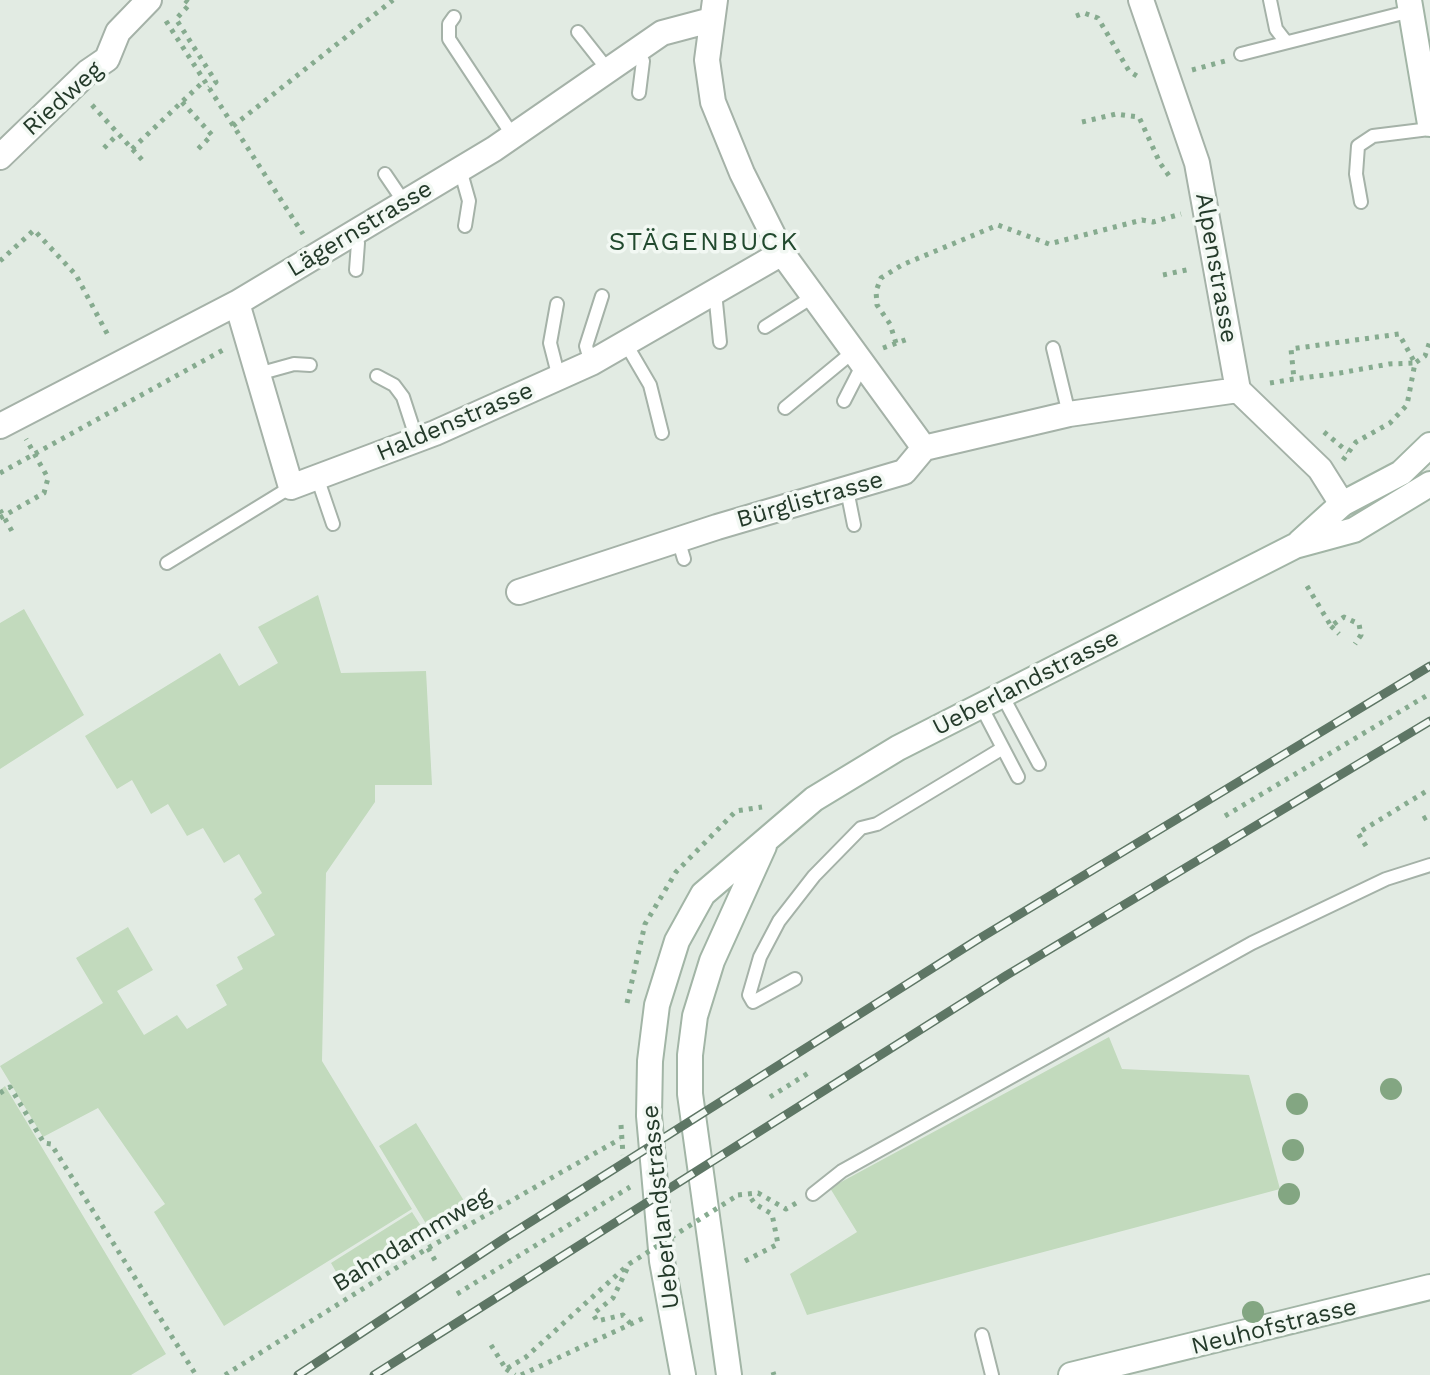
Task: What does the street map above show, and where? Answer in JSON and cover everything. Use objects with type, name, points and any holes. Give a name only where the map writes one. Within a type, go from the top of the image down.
[{"type":"street","name":"Alpenstrasse","points":[[1141,0],[1197,163],[1238,390]]},
{"type":"street","name":"Riedweg","points":[[0,157],[88,72],[107,59],[118,32],[153,5]]},
{"type":"street","points":[[1410,5],[1430,127]]},
{"type":"street","points":[[713,10],[707,60],[713,102],[742,173],[782,253],[924,448],[1069,414],[1238,390],[1320,469],[1342,504]]},
{"type":"street","name":"Lägernstrasse","points":[[7,422],[237,303],[513,136],[662,33],[713,10]]},
{"type":"street","name":"Haldenstrasse","points":[[291,487],[417,440],[591,363],[782,253]]},
{"type":"street","points":[[237,303],[291,487]]},
{"type":"street","name":"Ueberlandstrasse","points":[[1295,546],[1342,504],[1401,473],[1430,445]]},
{"type":"street","name":"Bürglistrasse","points":[[519,592],[681,549],[904,472],[924,448]]},
{"type":"street","name":"Ueberlandstrasse","points":[[683,1375],[662,1261],[649,1116],[657,1005],[677,941],[703,894],[814,799],[898,748],[1295,546],[1354,530],[1430,484]]},
{"type":"street","name":"Ueberlandstrasse","points":[[729,1375],[690,1094],[690,1055],[695,1016],[712,961],[768,838]]},
{"type":"street","name":"Neuhofstrasse","points":[[1071,1375],[1430,1287]]},
{"type":"lane","points":[[1270,0],[1276,29],[1286,42]]},
{"type":"lane","points":[[1241,54],[1410,5]]},
{"type":"lane","points":[[454,17],[449,24],[449,39],[513,136]]},
{"type":"lane","points":[[578,32],[608,70]]},
{"type":"lane","points":[[637,51],[643,61],[639,93]]},
{"type":"lane","points":[[1361,202],[1356,174],[1358,146],[1373,136],[1430,127]]},
{"type":"lane","points":[[460,169],[469,201],[465,226]]},
{"type":"lane","points":[[385,174],[404,202]]},
{"type":"lane","points":[[352,233],[358,243],[356,270]]},
{"type":"lane","points":[[715,292],[720,342]]},
{"type":"lane","points":[[591,363],[586,346],[602,296]]},
{"type":"lane","points":[[765,327],[814,296]]},
{"type":"lane","points":[[557,304],[550,343],[559,378]]},
{"type":"lane","points":[[626,344],[650,385],[662,433]]},
{"type":"lane","points":[[1053,348],[1069,414]]},
{"type":"lane","points":[[844,401],[859,358]]},
{"type":"lane","points":[[785,408],[859,358]]},
{"type":"lane","points":[[258,374],[294,364],[310,365]]},
{"type":"lane","points":[[377,376],[394,385],[406,406],[417,440]]},
{"type":"lane","points":[[406,406],[412,387]]},
{"type":"lane","points":[[317,477],[333,524]]},
{"type":"lane","points":[[167,563],[291,487]]},
{"type":"lane","points":[[847,490],[854,525]]},
{"type":"lane","points":[[991,701],[1003,748],[1018,777]]},
{"type":"lane","points":[[991,701],[1039,764]]},
{"type":"lane","points":[[795,979],[753,1002],[749,995],[760,957],[779,921],[814,876],[861,828],[877,824],[1003,748]]},
{"type":"lane","points":[[813,1194],[842,1171],[1252,943],[1386,879],[1430,865]]},
{"type":"lane","points":[[982,1335],[992,1375]]},
{"type":"path","points":[[233,126],[393,0]]},
{"type":"path","points":[[181,2],[190,4],[176,19],[216,82],[209,88]]},
{"type":"path","points":[[153,5],[316,255]]},
{"type":"path","points":[[1076,16],[1084,13],[1098,18],[1129,71]]},
{"type":"path","points":[[1168,76],[1241,54]]},
{"type":"path","points":[[132,149],[204,81]]},
{"type":"path","points":[[89,102],[145,163]]},
{"type":"path","points":[[182,102],[212,135],[198,149]]},
{"type":"path","points":[[1082,122],[1116,114],[1131,113],[1139,117],[1170,178],[1184,188],[1202,189]]},
{"type":"path","points":[[104,148],[118,134]]},
{"type":"path","points":[[896,343],[890,324],[877,305],[876,291],[881,278],[902,265],[998,225],[1049,244],[1142,220],[1153,222],[1184,213],[1190,214],[1193,224],[1208,223]]},
{"type":"path","points":[[0,261],[34,230],[76,275],[111,343]]},
{"type":"path","points":[[1294,379],[1291,349],[1399,334],[1415,363],[1412,394],[1399,416],[1348,452],[1328,435]]},
{"type":"path","points":[[1238,390],[1294,379],[1415,363],[1425,356],[1430,341]]},
{"type":"path","points":[[0,473],[232,345]]},
{"type":"path","points":[[0,518],[44,493],[48,478],[35,454],[7,422]]},
{"type":"path","points":[[0,510],[13,533]]},
{"type":"path","points":[[1307,586],[1339,634]]},
{"type":"path","points":[[1331,626],[1344,617],[1355,620],[1361,629],[1355,644]]},
{"type":"path","points":[[1225,816],[1426,696]]},
{"type":"path","points":[[1366,846],[1358,833],[1430,789]]},
{"type":"path","points":[[1423,819],[1430,815]]},
{"type":"path","points":[[770,1097],[810,1072]]},
{"type":"path","points":[[0,1093],[10,1087],[44,1143],[51,1144],[196,1375]]},
{"type":"path","name":"Bahndammweg","points":[[225,1375],[428,1248],[620,1139]]},
{"type":"path","points":[[457,1294],[634,1184]]},
{"type":"path","points":[[506,1369],[537,1348],[629,1264],[738,1195],[758,1193],[786,1209],[813,1194]]},
{"type":"path","points":[[745,1261],[778,1244],[772,1214],[755,1204],[748,1194]]},
{"type":"path","points":[[428,1248],[436,1262]]},
{"type":"path","points":[[629,1264],[613,1298],[593,1314],[597,1321],[623,1315],[631,1324]]},
{"type":"path","points":[[491,1345],[506,1369],[518,1375],[647,1317]]},
{"type":"green space","points":[[318,595],[341,673],[426,671],[432,785],[375,785],[375,802],[326,873],[322,1061],[412,1209],[224,1326],[154,1212],[165,1204],[98,1108],[43,1137],[0,1066],[103,1003],[76,958],[128,927],[153,970],[117,991],[144,1035],[177,1015],[187,1029],[227,1005],[216,985],[243,969],[237,957],[275,935],[254,899],[262,893],[239,854],[224,863],[203,828],[187,836],[168,804],[151,814],[132,780],[117,789],[85,736],[220,653],[239,686],[278,663],[258,627]]},
{"type":"green space","points":[[24,609],[84,715],[0,769],[0,623]]},
{"type":"green space","points":[[1109,1037],[1122,1069],[1249,1075],[1280,1189],[807,1315],[790,1274],[857,1232],[830,1188]]},
{"type":"green space","points":[[5,1086],[166,1354],[131,1375],[0,1375],[0,1090]]},
{"type":"green space","points":[[416,1123],[466,1204],[428,1227],[379,1146]]},
{"type":"green space","points":[[412,1212],[421,1226],[339,1277],[331,1263]]},
{"type":"railway","points":[[298,1375],[505,1238],[977,940],[1430,666]]},
{"type":"railway","points":[[374,1375],[1007,975],[1430,721]]},
{"type":"district","name":"STÄGENBUCK","points":[[704,242]]}]
